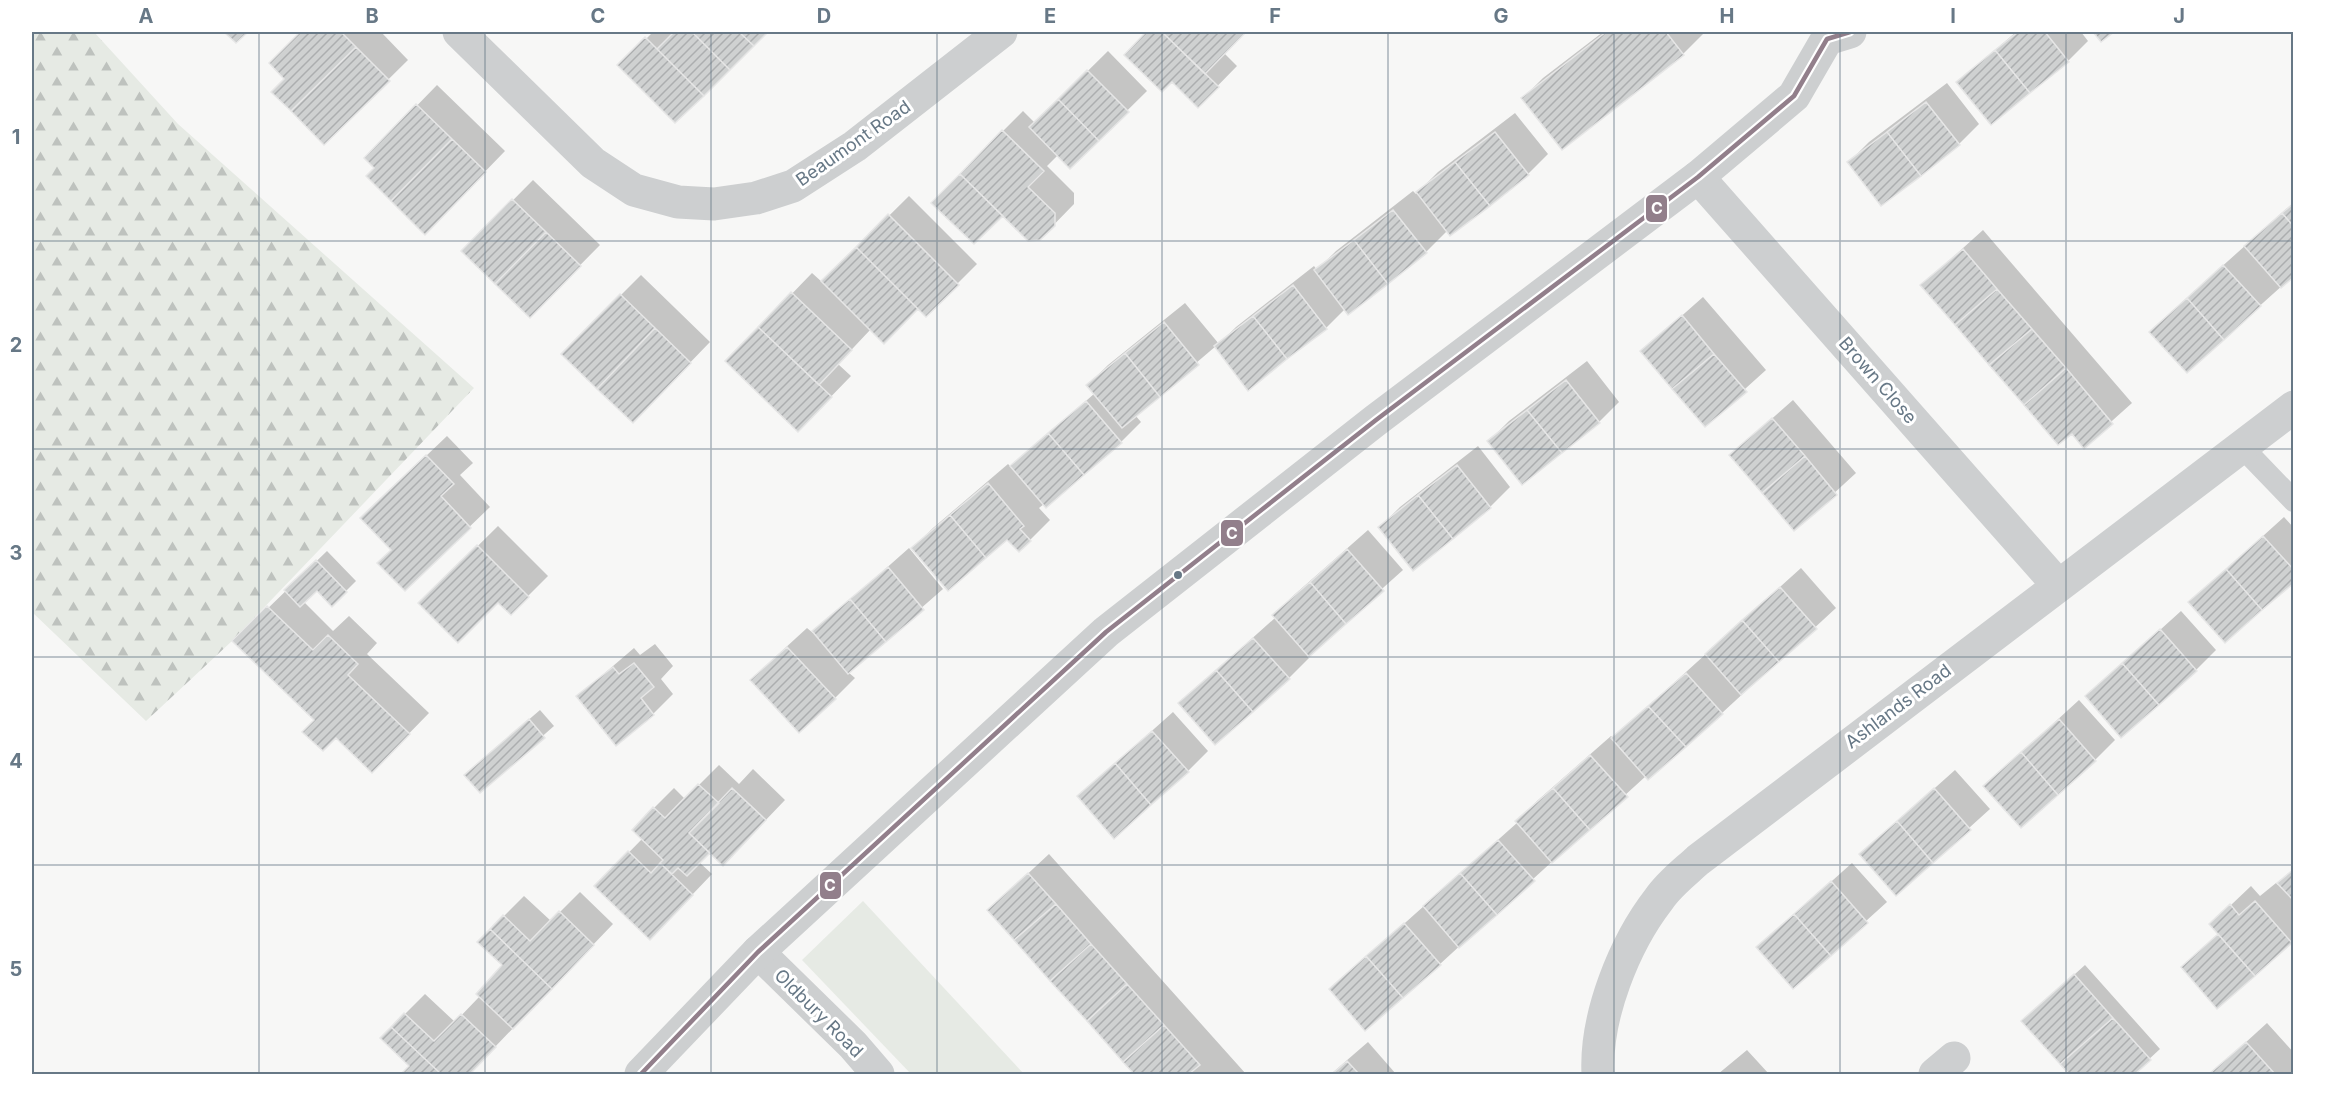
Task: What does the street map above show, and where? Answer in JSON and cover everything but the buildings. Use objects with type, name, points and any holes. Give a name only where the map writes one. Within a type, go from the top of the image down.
[{"type":"street","name":"Beaumont Road","points":[[465,34],[593,163],[634,190],[678,201],[714,204],[756,198],[794,186],[855,146],[1001,32]]},
{"type":"street","points":[[641,1074],[758,952],[1106,632],[1376,420],[1698,177],[1794,96],[1833,34]]},
{"type":"street","name":"Brown Close","points":[[1698,177],[2057,584]]},
{"type":"street","name":"Ashlands Road","points":[[1598,1074],[1608,998],[1630,946],[1659,898],[1698,860],[2057,584],[2294,406]]},
{"type":"street","name":"Oldbury Road","points":[[758,952],[853,1045],[878,1074]]},
{"type":"lane","points":[[2241,446],[2294,501]]},
{"type":"green space","points":[[32,32],[94,32],[178,124],[474,388],[232,641],[146,721],[32,612]]},
{"type":"green space","points":[[863,901],[1024,1074],[911,1074],[802,960]]},
{"type":"transit line","name":"C","points":[[641,1074],[758,952],[1106,632],[1376,420],[1698,177],[1794,96],[1827,39],[1850,32]]}]
